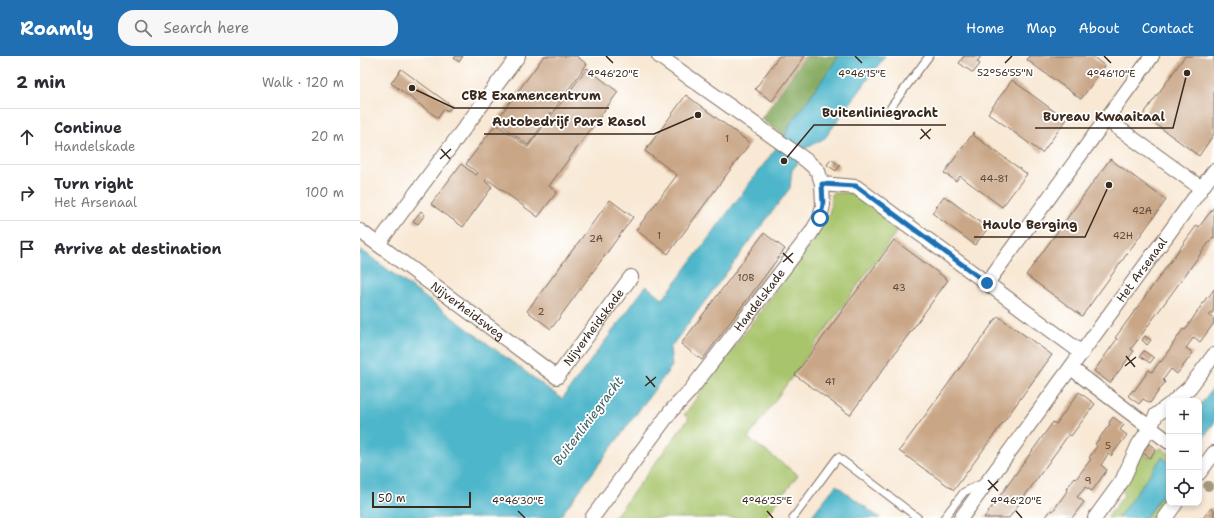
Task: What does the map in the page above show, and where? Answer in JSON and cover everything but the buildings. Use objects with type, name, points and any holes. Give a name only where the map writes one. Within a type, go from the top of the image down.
[{"type":"street","points":[[378,244],[518,56]]},
{"type":"street","name":"Handelskade","points":[[592,518],[671,411],[689,392],[811,233],[820,218],[823,205],[822,184],[818,171],[807,161],[659,56]]},
{"type":"street","points":[[987,283],[1152,56]]},
{"type":"street","points":[[1106,119],[1201,188]]},
{"type":"street","name":"Het Arsenaal","points":[[961,518],[1214,171]]},
{"type":"street","points":[[822,184],[856,186],[1082,353]]},
{"type":"street","name":"Nijverheidsweg","points":[[360,231],[557,377]]},
{"type":"street","name":"Nijverheidskade","points":[[557,377],[631,278]]},
{"type":"street","points":[[1177,398],[1190,387],[1214,355]]},
{"type":"street","points":[[1071,368],[1166,440]]},
{"type":"street","points":[[1095,518],[1122,481],[1139,444],[1150,428],[1156,415],[1166,407]]},
{"type":"street","points":[[1204,470],[1214,453]]},
{"type":"street","points":[[1165,518],[1174,506]]},
{"type":"lane","points":[[891,107],[929,56]]},
{"type":"lane","points":[[793,518],[838,457],[918,518]]},
{"type":"lane","points":[[944,518],[964,492],[989,481]]},
{"type":"green space","points":[[806,56],[839,56],[789,126],[785,136],[761,119]]},
{"type":"green space","points":[[832,193],[850,193],[900,227],[748,438],[798,475],[765,518],[614,518],[689,418],[684,415],[822,228],[830,211]]},
{"type":"green space","points":[[1161,448],[1166,452],[1166,460],[1162,457],[1118,518],[1107,518],[1124,495],[1122,489],[1142,453],[1150,459],[1157,450]]},
{"type":"green space","points":[[1166,490],[1167,506],[1160,518],[1145,518]]},
{"type":"water","points":[[839,56],[885,56],[825,138],[804,149],[797,164],[792,170],[790,188],[670,348],[672,366],[559,518],[360,518],[360,249],[562,399],[646,286],[663,299],[785,136],[789,126]]},
{"type":"water","points":[[1214,386],[1214,423],[1202,439],[1202,434],[1202,403]]},
{"type":"water","points":[[1162,457],[1166,460],[1166,490],[1145,518],[1118,518]]},
{"type":"water","points":[[836,485],[880,518],[810,518]]},
{"type":"place","name":"Bureau Kwaaitaal","points":[[1187,73]]},
{"type":"place","name":"CBR Examencentrum","points":[[412,88]]},
{"type":"place","name":"Autobedrijf Pars Rasol","points":[[698,115]]},
{"type":"place","name":"Buitenliniegracht","points":[[784,161]]},
{"type":"place","name":"Haulo Berging","points":[[1109,185]]},
{"type":"route","points":[[820,218],[823,205],[822,184],[856,186],[987,283]]}]
